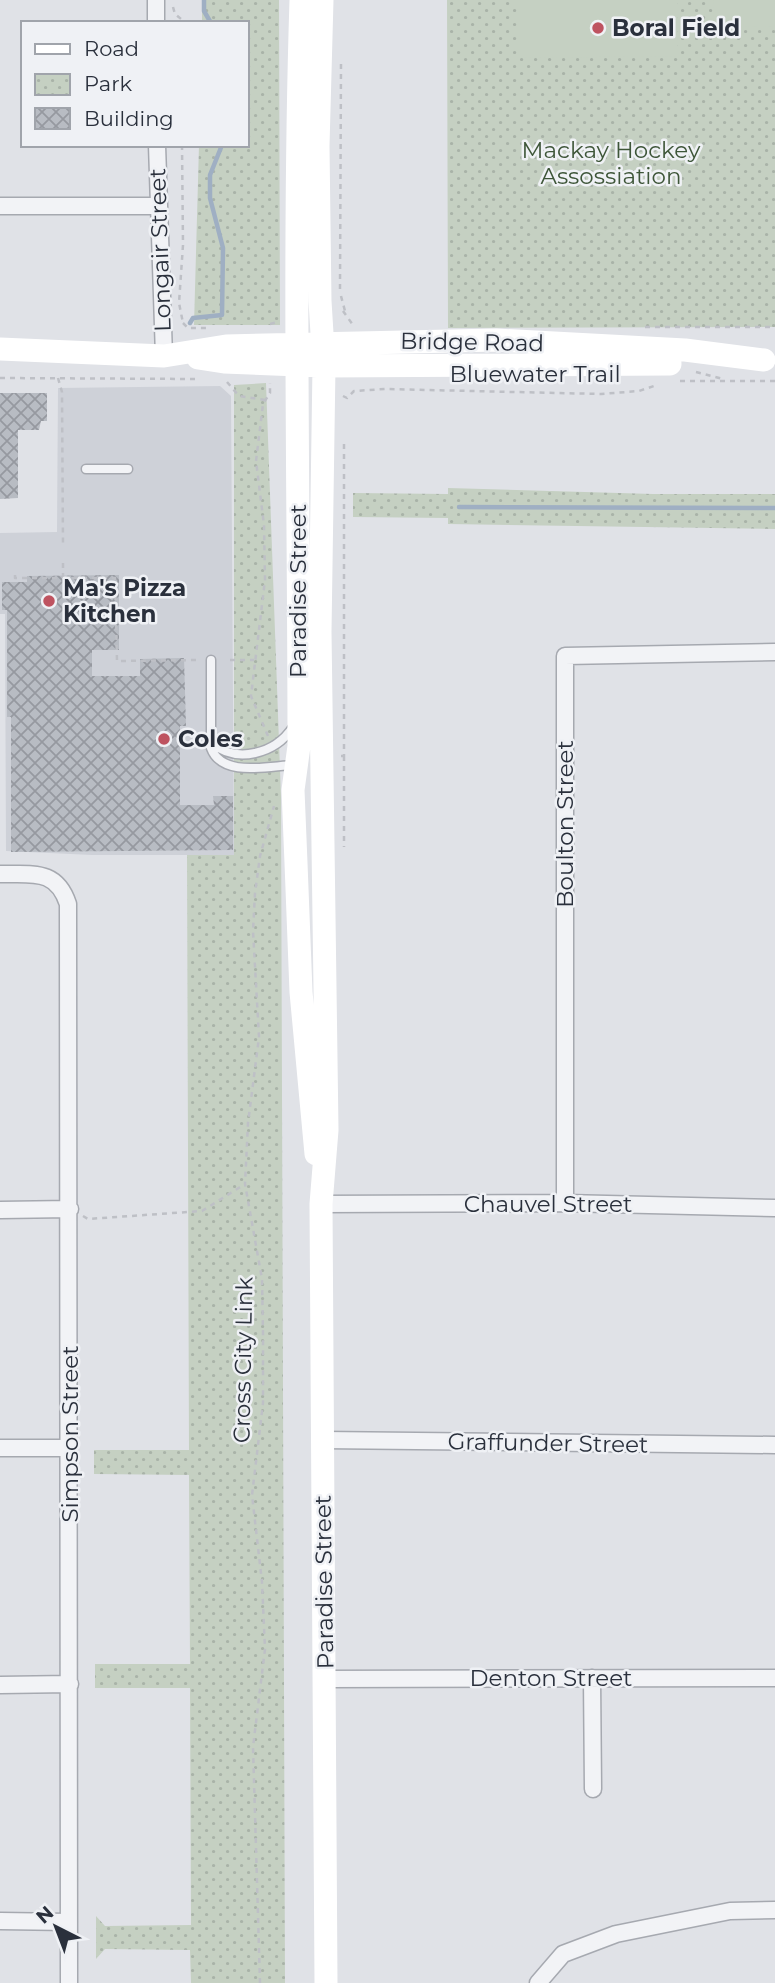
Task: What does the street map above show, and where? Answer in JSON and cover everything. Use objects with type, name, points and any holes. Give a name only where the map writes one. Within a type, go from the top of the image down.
[{"type":"street","points":[[156,0],[156,21]]},
{"type":"street","name":"Paradise Street","points":[[302,0],[298,96],[299,714],[293,790],[301,992],[312,1133],[321,1180]]},
{"type":"street","name":"Paradise Street","points":[[322,0],[318,184],[324,356],[330,760],[327,1130],[321,1180],[326,1983]]},
{"type":"street","name":"Longair Street","points":[[157,147],[158,206],[173,355]]},
{"type":"street","points":[[0,206],[158,206]]},
{"type":"street","name":"Bridge Road","points":[[0,349],[173,355],[226,346],[324,356],[371,341],[496,340],[685,350],[769,360]]},
{"type":"street","name":"Boulton Street","points":[[565,1203],[565,656],[775,652]]},
{"type":"street","name":"Simpson Street","points":[[0,874],[41,876],[62,886],[69,922],[69,1983]]},
{"type":"street","name":"Chauvel Street","points":[[321,1204],[565,1203],[775,1208]]},
{"type":"street","points":[[0,1210],[70,1209]]},
{"type":"street","name":"Graffunder Street","points":[[322,1440],[775,1445]]},
{"type":"street","points":[[0,1448],[69,1448]]},
{"type":"street","points":[[592,1678],[593,1789]]},
{"type":"street","name":"Denton Street","points":[[326,1679],[775,1678]]},
{"type":"street","points":[[0,1685],[70,1684]]},
{"type":"street","points":[[538,1983],[563,1954],[616,1934],[730,1912],[775,1910]]},
{"type":"street","points":[[0,1921],[69,1922]]},
{"type":"lane","points":[[86,469],[128,469]]},
{"type":"lane","points":[[207,660],[214,757],[230,767],[297,765],[330,760]]},
{"type":"lane","points":[[211,743],[224,753],[250,754],[287,736],[299,714]]},
{"type":"path","points":[[173,0],[175,15],[183,21]]},
{"type":"path","points":[[341,53],[340,288],[348,320],[359,327]]},
{"type":"path","points":[[181,324],[179,303],[183,245],[182,147]]},
{"type":"path","points":[[337,312],[345,311]]},
{"type":"path","points":[[270,376],[270,393],[265,400],[256,461],[264,525],[265,580],[263,620],[254,660],[251,696],[270,740]]},
{"type":"path","points":[[0,377],[201,379]]},
{"type":"path","points":[[58,378],[62,392],[63,546]]},
{"type":"path","points":[[220,379],[239,396],[265,400]]},
{"type":"path","points":[[669,381],[775,381]]},
{"type":"path","points":[[371,384],[371,390]]},
{"type":"path","name":"Bluewater Trail","points":[[346,398],[354,391],[371,390],[574,391],[601,394],[639,391],[659,384]]},
{"type":"path","points":[[338,396],[346,398],[344,403]]},
{"type":"path","points":[[344,436],[344,852]]},
{"type":"path","points":[[62,563],[63,578]]},
{"type":"path","points":[[15,575],[15,578],[115,578],[117,661],[207,660]]},
{"type":"path","points":[[230,660],[254,660]]},
{"type":"path","points":[[330,760],[344,756]]},
{"type":"path","name":"Cross City Link","points":[[260,1983],[253,1748],[265,1649],[262,1582],[252,1495],[263,1403],[262,1279],[245,1184],[259,1037],[253,931],[255,893],[260,856],[275,801]]},
{"type":"path","points":[[70,1209],[88,1219],[202,1211],[245,1184]]},
{"type":"shaded area","points":[[220,386],[231,396],[234,855],[92,855],[6,851],[5,614],[0,614],[0,533],[57,532],[58,388]]},
{"type":"green space","points":[[202,0],[279,0],[280,325],[194,325],[199,147],[248,147],[248,21],[202,21]]},
{"type":"green space","name":"Mackay Hockey Assossiation","points":[[447,0],[775,0],[775,327],[448,328]]},
{"type":"green space","name":"Boral Field","points":[[519,0],[677,0],[677,56],[519,58]]},
{"type":"green space","points":[[713,0],[775,0],[775,27],[714,26]]},
{"type":"green space","points":[[266,383],[281,797],[285,1983],[191,1983],[190,1950],[105,1949],[96,1959],[96,1916],[105,1926],[191,1925],[190,1688],[95,1688],[95,1664],[190,1664],[189,1475],[94,1474],[94,1450],[189,1450],[187,855],[234,855],[234,385]]},
{"type":"green space","points":[[448,488],[653,494],[775,494],[775,529],[448,524],[448,518],[353,517],[353,493],[448,494]]},
{"type":"building","points":[[0,393],[47,393],[47,421],[41,421],[39,430],[18,430],[18,498],[0,499]]},
{"type":"building","points":[[119,575],[119,650],[92,650],[92,676],[140,676],[140,659],[184,658],[186,726],[180,726],[180,805],[214,805],[213,796],[233,796],[233,850],[11,852],[11,717],[7,717],[7,610],[2,610],[2,582],[27,582],[27,576]]},
{"type":"waterway","points":[[204,0],[204,11],[210,21]]},
{"type":"waterway","points":[[190,323],[193,318],[222,315],[223,248],[210,198],[210,175],[221,147]]},
{"type":"waterway","points":[[459,507],[775,508]]},
{"type":"place","name":"Boral Field","points":[[598,28]]},
{"type":"place","name":"Ma's Pizza Kitchen","points":[[49,601]]},
{"type":"place","name":"Coles","points":[[164,739]]}]
